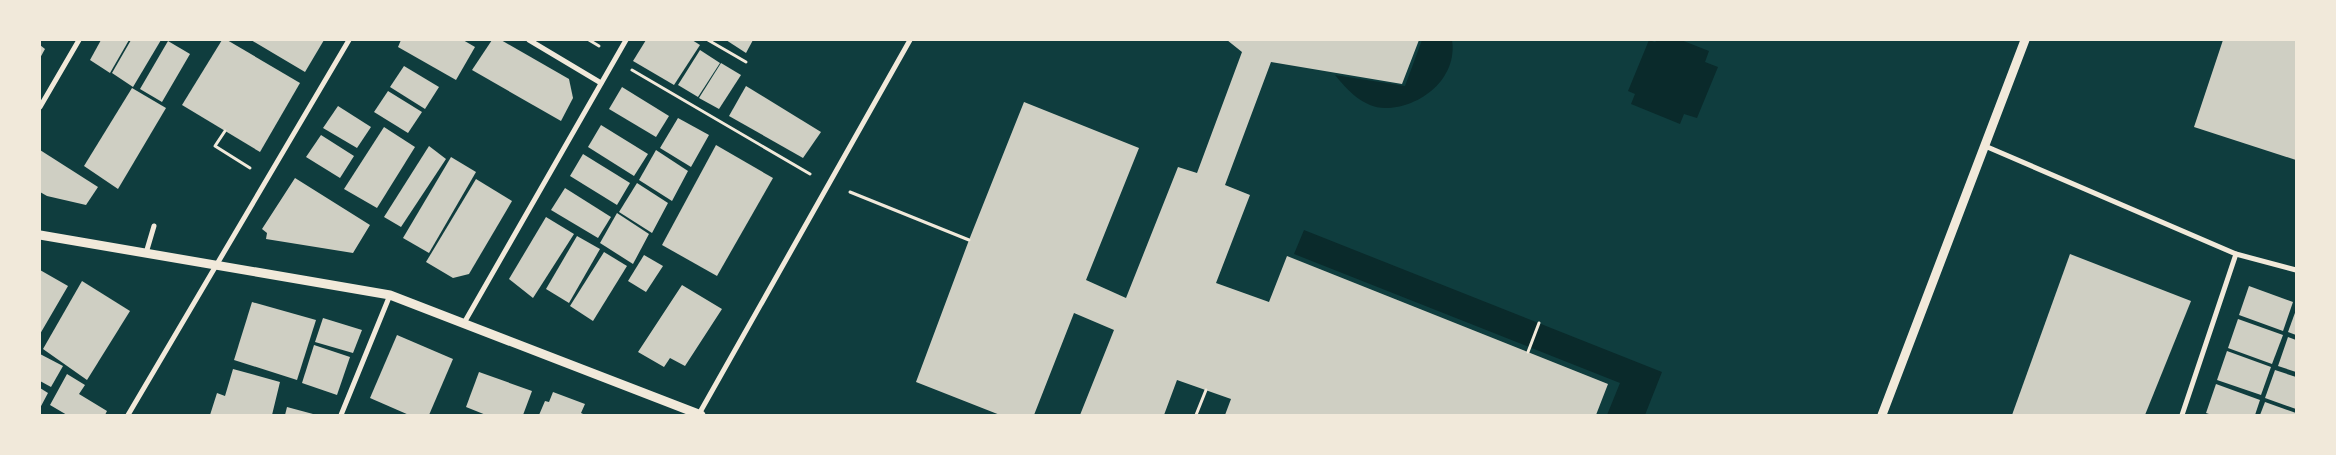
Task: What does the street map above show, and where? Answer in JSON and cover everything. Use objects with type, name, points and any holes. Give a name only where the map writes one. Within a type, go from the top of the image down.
[{"type":"street","points":[[40,107],[79,40]]},
{"type":"street","points":[[128,415],[349,40]]},
{"type":"street","points":[[529,40],[601,83]]},
{"type":"street","points":[[464,323],[626,40]]},
{"type":"street","points":[[40,235],[390,295],[684,412],[700,414],[910,40]]},
{"type":"street","points":[[1882,415],[2025,40]]},
{"type":"street","points":[[1985,146],[2236,254],[2296,270]]},
{"type":"street","points":[[146,252],[154,226]]},
{"type":"street","points":[[2182,415],[2236,254]]},
{"type":"street","points":[[341,415],[390,295]]},
{"type":"path","points":[[708,40],[746,62]]},
{"type":"path","points":[[614,60],[828,184],[969,240]]},
{"type":"path","points":[[226,131],[215,146],[254,170]]},
{"type":"path","points":[[1528,352],[1539,323]]},
{"type":"path","points":[[1196,415],[1206,390]]},
{"type":"water","points":[[1422,40],[1452,40],[1452,54],[1449,67],[1443,78],[1424,97],[1412,103],[1385,108],[1370,105],[1351,92],[1335,75],[1405,86]]},
{"type":"water","points":[[1649,40],[1655,42],[1657,40],[1681,40],[1709,51],[1705,62],[1718,67],[1697,118],[1684,114],[1680,124],[1631,104],[1635,94],[1628,91]]},
{"type":"water","points":[[1304,230],[1662,372],[1645,415],[1607,415],[1620,383],[1294,254]]},
{"type":"building","points":[[101,40],[129,40],[110,73],[90,60]]},
{"type":"building","points":[[131,40],[161,40],[133,87],[112,73]]},
{"type":"building","points":[[222,40],[227,40],[300,83],[260,152],[182,105]]},
{"type":"building","points":[[251,40],[324,40],[305,72]]},
{"type":"building","points":[[401,40],[463,40],[475,47],[456,80],[398,47]]},
{"type":"building","points":[[492,40],[501,40],[569,79],[573,98],[561,121],[472,70]]},
{"type":"building","points":[[646,40],[692,40],[700,45],[674,85],[633,61]]},
{"type":"building","points":[[726,40],[753,40],[746,53]]},
{"type":"building","points":[[1227,40],[1419,40],[1402,84],[1271,62],[1225,185],[1250,195],[1216,283],[1269,302],[1287,256],[1608,384],[1596,415],[1225,415],[1231,399],[1177,380],[1164,415],[1080,415],[1114,330],[1074,313],[1034,415],[1000,415],[916,382],[969,240],[1024,102],[1139,148],[1086,280],[1126,298],[1178,167],[1197,173],[1242,52]]},
{"type":"building","points":[[2223,40],[2296,40],[2296,160],[2194,127]]},
{"type":"building","points":[[168,41],[190,54],[162,102],[140,89]]},
{"type":"building","points":[[40,45],[45,49],[40,58]]},
{"type":"building","points":[[700,50],[720,63],[698,97],[678,85]]},
{"type":"building","points":[[721,63],[741,75],[719,109],[699,98]]},
{"type":"building","points":[[404,66],[439,87],[425,109],[390,87]]},
{"type":"building","points":[[746,86],[821,132],[803,158],[729,116]]},
{"type":"building","points":[[622,87],[669,116],[656,137],[609,109]]},
{"type":"building","points":[[132,88],[166,108],[118,189],[84,166]]},
{"type":"building","points":[[388,91],[422,112],[408,133],[374,112]]},
{"type":"building","points":[[338,106],[371,127],[357,148],[323,128]]},
{"type":"building","points":[[678,118],[709,135],[691,167],[660,148]]},
{"type":"building","points":[[601,125],[648,154],[634,176],[588,147]]},
{"type":"building","points":[[384,127],[415,147],[377,208],[344,189]]},
{"type":"building","points":[[321,135],[354,156],[340,178],[306,157]]},
{"type":"building","points":[[716,145],[773,178],[717,276],[662,245]]},
{"type":"building","points":[[429,146],[446,159],[401,227],[384,217]]},
{"type":"building","points":[[40,150],[98,187],[86,205],[47,196],[40,192]]},
{"type":"building","points":[[656,150],[688,171],[672,201],[639,180]]},
{"type":"building","points":[[583,154],[630,183],[617,205],[570,176]]},
{"type":"building","points":[[451,157],[476,172],[429,253],[403,238]]},
{"type":"building","points":[[295,178],[370,225],[353,253],[266,239],[267,233],[262,229]]},
{"type":"building","points":[[476,179],[512,201],[469,274],[453,278],[426,262]]},
{"type":"building","points":[[637,183],[668,203],[652,233],[619,212]]},
{"type":"building","points":[[565,188],[611,217],[598,238],[551,210]]},
{"type":"building","points":[[617,213],[649,234],[633,264],[600,243]]},
{"type":"building","points":[[546,217],[574,234],[533,298],[509,279]]},
{"type":"building","points":[[577,236],[600,249],[569,303],[546,289]]},
{"type":"building","points":[[604,252],[627,266],[593,321],[570,306]]},
{"type":"building","points":[[2070,254],[2191,301],[2145,415],[2012,415]]},
{"type":"building","points":[[644,255],[663,266],[646,292],[628,281]]},
{"type":"building","points":[[40,270],[68,286],[40,334]]},
{"type":"building","points":[[82,281],[130,311],[87,380],[43,349]]},
{"type":"building","points":[[682,285],[722,309],[685,366],[670,358],[664,367],[638,352]]},
{"type":"building","points":[[2249,286],[2293,302],[2283,331],[2239,315]]},
{"type":"building","points":[[252,302],[316,320],[297,380],[234,360]]},
{"type":"building","points":[[2296,310],[2296,335],[2288,332]]},
{"type":"building","points":[[323,318],[362,330],[353,353],[315,342]]},
{"type":"building","points":[[2238,319],[2283,335],[2272,364],[2228,348]]},
{"type":"building","points":[[397,335],[453,359],[429,415],[409,415],[370,398]]},
{"type":"building","points":[[2288,337],[2296,340],[2296,372],[2278,366]]},
{"type":"building","points":[[314,345],[350,357],[337,395],[302,383]]},
{"type":"building","points":[[2227,351],[2271,367],[2261,395],[2217,380]]},
{"type":"building","points":[[40,354],[63,366],[51,387],[40,381]]},
{"type":"building","points":[[233,369],[280,382],[272,415],[210,415],[217,393],[225,396]]},
{"type":"building","points":[[2275,370],[2296,377],[2296,409],[2265,398]]},
{"type":"building","points":[[479,372],[532,391],[523,415],[486,415],[466,407]]},
{"type":"building","points":[[67,374],[85,385],[79,394],[107,411],[105,415],[67,415],[50,405]]},
{"type":"building","points":[[2216,384],[2260,400],[2255,415],[2212,415],[2206,413]]},
{"type":"building","points":[[40,388],[48,393],[40,408]]},
{"type":"building","points":[[553,392],[585,404],[581,413],[585,415],[539,415],[545,401],[549,402]]},
{"type":"building","points":[[2265,402],[2296,413],[2296,415],[2260,415]]},
{"type":"building","points":[[287,407],[313,414],[313,415],[285,415]]}]
